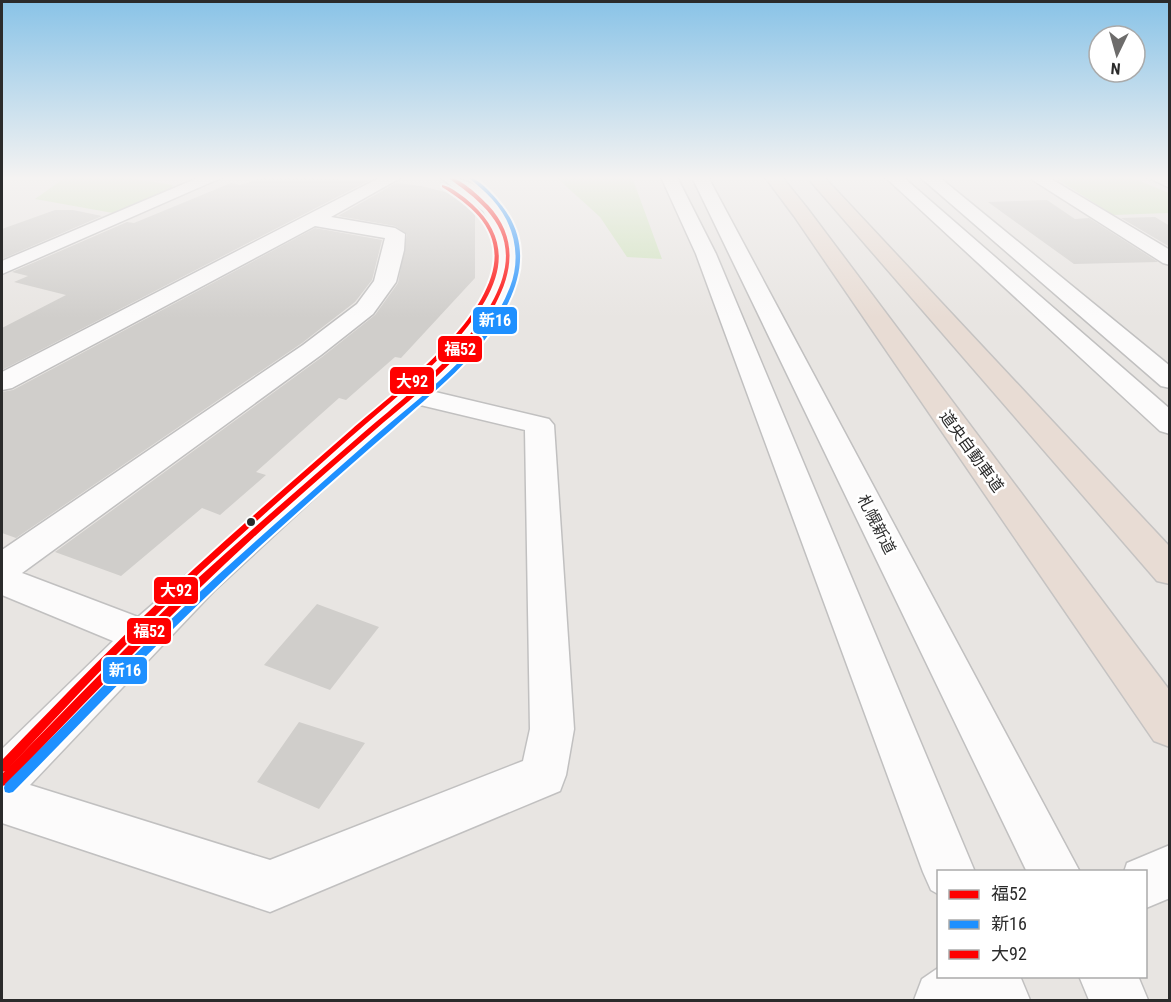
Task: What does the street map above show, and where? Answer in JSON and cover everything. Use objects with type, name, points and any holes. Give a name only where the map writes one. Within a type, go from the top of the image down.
[{"type":"highway","name":"道央自動車道","points":[[809,224],[1170,727]]},
{"type":"highway","points":[[857,224],[1170,571]]},
{"type":"street","points":[[2,268],[106,224]]},
{"type":"street","points":[[2,382],[307,224]]},
{"type":"street","points":[[2,568],[246,398],[365,309],[385,282],[394,250],[395,234],[336,224]]},
{"type":"street","points":[[2,781],[199,582],[410,394],[457,348],[483,316],[502,284],[509,256],[507,237],[501,224]]},
{"type":"street","points":[[691,224],[706,254],[948,870]]},
{"type":"street","name":"札幌新道","points":[[724,224],[1052,870]]},
{"type":"street","points":[[945,224],[1170,425]]},
{"type":"street","points":[[984,224],[1170,380]]},
{"type":"street","points":[[1115,224],[1166,254]]},
{"type":"street","points":[[2,800],[270,886],[543,775],[552,729],[539,425],[410,394]]},
{"type":"street","points":[[2,580],[145,637]]},
{"type":"street","points":[[1147,882],[1170,871]]},
{"type":"street","points":[[943,1000],[974,978]]},
{"type":"street","points":[[992,978],[1001,1000]]},
{"type":"street","points":[[1108,978],[1119,1000]]},
{"type":"green space","points":[[605,224],[649,224],[662,259],[627,257]]},
{"type":"building","points":[[17,224],[84,224],[2,259],[2,229]]},
{"type":"building","points":[[123,224],[285,224],[2,370],[2,328],[66,295],[14,282],[28,276],[12,272]]},
{"type":"building","points":[[382,224],[475,224],[475,278],[401,358],[395,357],[346,400],[339,398],[256,472],[266,475],[220,515],[202,508],[121,576],[55,552],[322,357],[375,315],[398,283],[407,234],[395,226]]},
{"type":"building","points":[[1018,224],[1098,224],[1158,262],[1074,264]]},
{"type":"building","points":[[1131,224],[1166,224],[1170,226],[1170,247]]},
{"type":"building","points":[[315,228],[382,240],[372,280],[355,302],[302,343],[16,538],[2,533],[2,392],[13,390]]},
{"type":"building","points":[[317,604],[379,627],[330,690],[264,665]]},
{"type":"building","points":[[299,722],[365,743],[319,809],[257,782]]},
{"type":"transit line","name":"大92","points":[[2,767],[147,618],[256,517],[434,361],[452,342],[483,301],[493,279],[497,263],[497,249],[487,224]]},
{"type":"transit line","name":"福52","points":[[2,781],[175,605],[444,366],[462,347],[492,306],[503,283],[508,249],[499,224]]},
{"type":"transit line","name":"新16","points":[[9,788],[208,589],[431,391],[471,352],[503,309],[513,286],[518,253],[511,224]]}]
